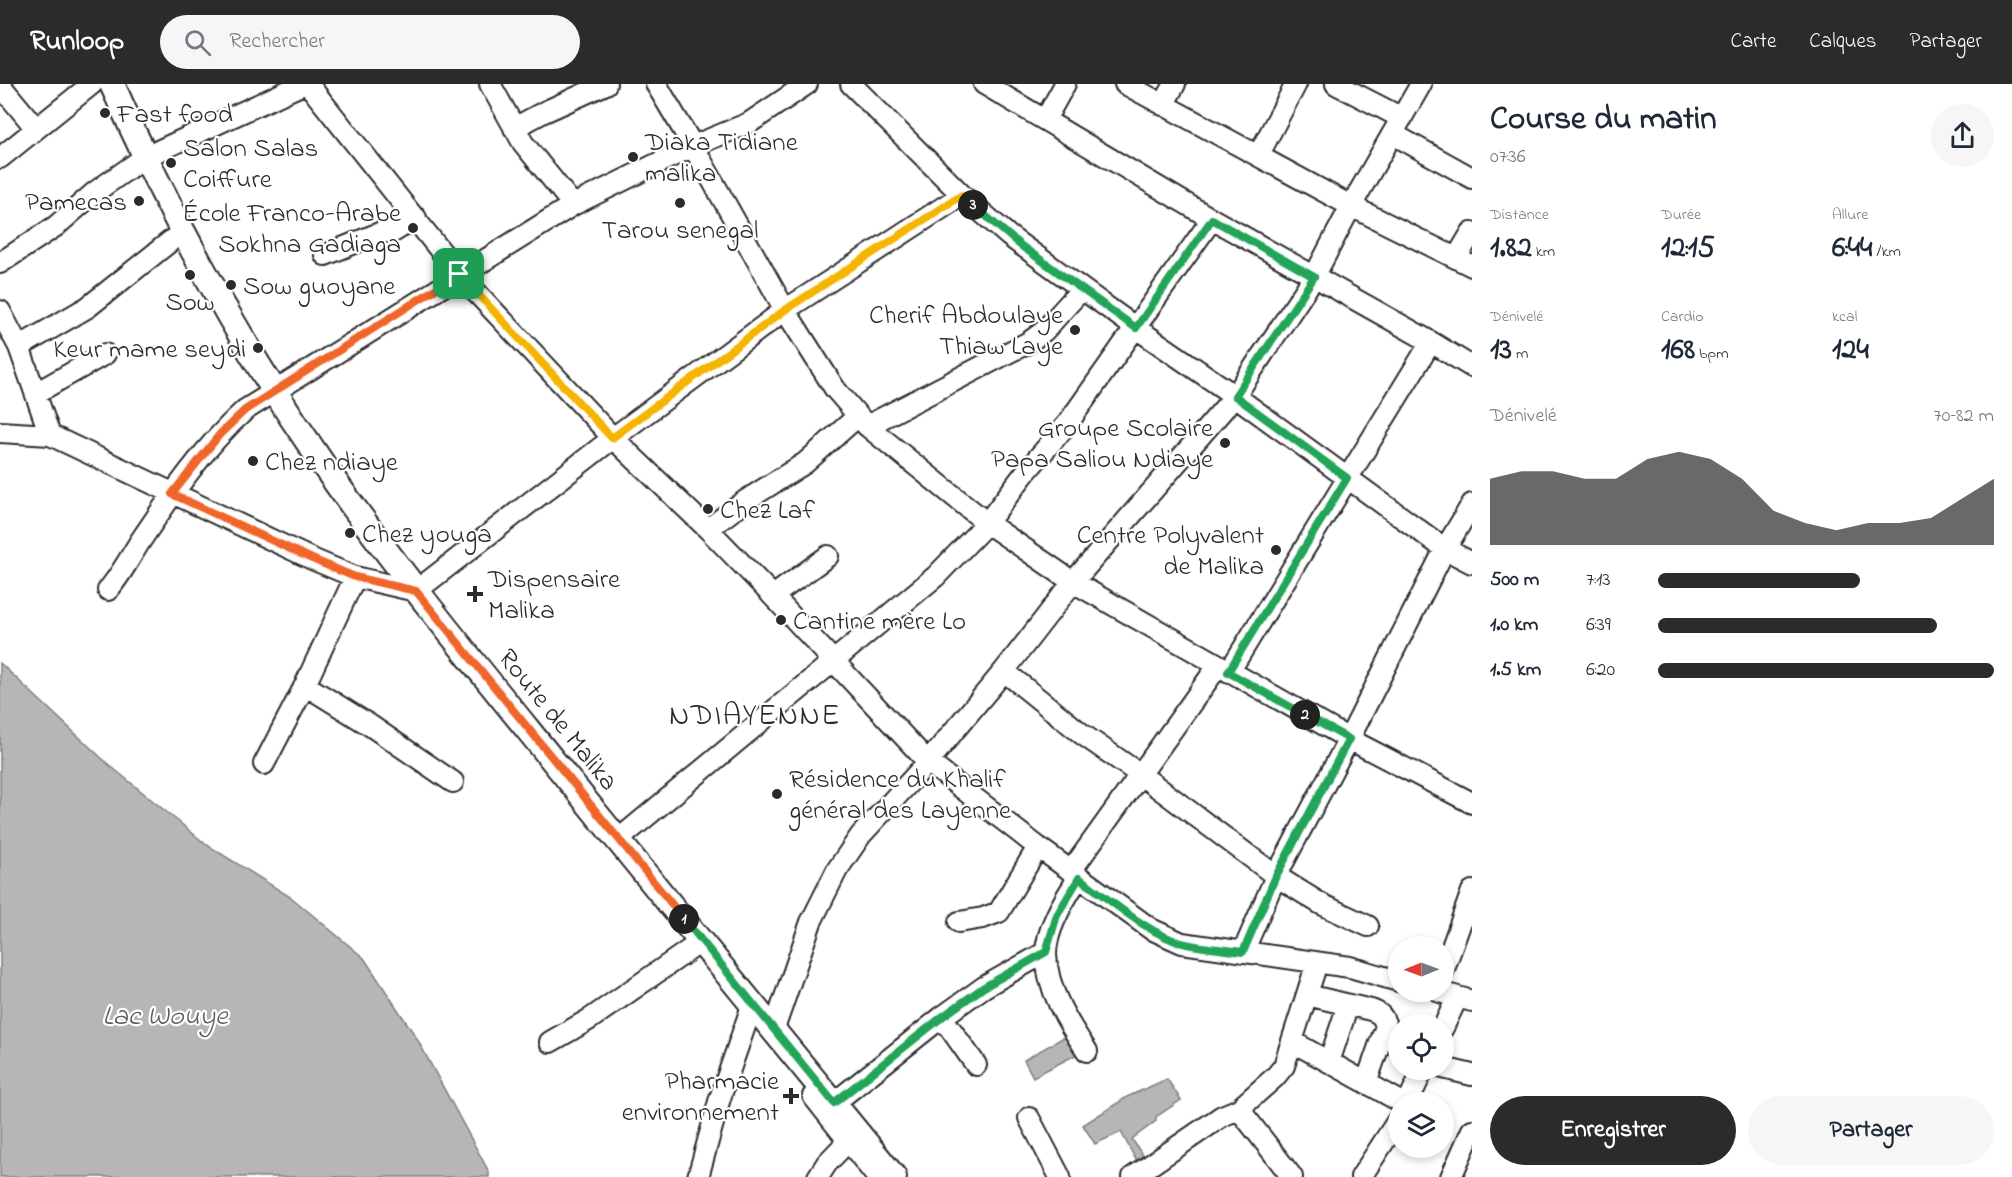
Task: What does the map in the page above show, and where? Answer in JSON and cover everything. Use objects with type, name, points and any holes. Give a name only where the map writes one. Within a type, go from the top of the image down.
[{"type":"main road","name":"Route de Malika","points":[[112,84],[182,232],[274,391],[322,462],[416,591],[894,1177]]},
{"type":"street","points":[[0,158],[92,84]]},
{"type":"street","points":[[0,263],[57,226],[95,192],[145,157],[305,84],[416,218],[459,274],[612,438],[773,596],[928,762],[1038,847],[1167,937],[1182,943],[1350,968],[1388,978]]},
{"type":"street","points":[[490,84],[514,128],[573,205]]},
{"type":"street","points":[[514,128],[606,84]]},
{"type":"street","points":[[656,84],[785,310],[835,389],[862,421],[987,523],[1073,582],[1349,739],[1472,803]]},
{"type":"street","points":[[108,590],[172,494],[226,427],[245,410],[459,274],[573,205],[693,146],[749,123],[807,84]]},
{"type":"street","points":[[851,84],[962,195],[1008,236],[1235,396],[1445,549],[1472,562]]},
{"type":"street","points":[[984,84],[1212,219],[1472,367]]},
{"type":"street","points":[[1045,120],[1065,84]]},
{"type":"street","points":[[1125,84],[1351,206],[1464,262],[1472,232]]},
{"type":"street","points":[[1163,105],[1175,84]]},
{"type":"street","points":[[1258,156],[1296,84]]},
{"type":"street","points":[[1336,84],[1472,178]]},
{"type":"street","points":[[774,1029],[811,922],[837,870],[861,835],[928,762],[1004,671],[1073,582],[1235,396],[1314,277],[1351,206],[1421,84]]},
{"type":"street","points":[[0,85],[34,126],[37,126]]},
{"type":"street","points":[[0,432],[50,435],[312,559],[355,577],[416,591],[612,438],[785,310],[962,195]]},
{"type":"street","points":[[325,255],[382,232],[393,232],[416,218]]},
{"type":"street","points":[[618,840],[936,576],[987,523],[1024,473],[1068,423],[1212,219]]},
{"type":"street","points":[[19,347],[77,315],[182,232]]},
{"type":"street","points":[[708,530],[862,421],[1029,342],[1044,331],[1082,289]]},
{"type":"street","points":[[0,311],[19,347],[50,435]]},
{"type":"street","points":[[1087,1051],[1052,989],[1046,952],[1057,915],[1075,874],[1141,775],[1223,669],[1347,478],[1431,342]]},
{"type":"street","points":[[36,393],[105,354]]},
{"type":"street","points":[[1243,952],[1276,876],[1349,739],[1445,549],[1472,504]]},
{"type":"street","points":[[773,596],[828,556]]},
{"type":"street","points":[[264,764],[305,685],[355,577]]},
{"type":"street","points":[[1004,671],[1082,734],[1276,876],[1321,904],[1368,926]]},
{"type":"street","points":[[305,685],[371,726],[453,782]]},
{"type":"street","points":[[959,922],[983,918],[999,912],[1038,847]]},
{"type":"street","points":[[1454,941],[1472,891]]},
{"type":"street","points":[[550,1042],[590,1019],[702,941]]},
{"type":"street","points":[[834,1103],[942,1017],[984,987],[1046,952]]},
{"type":"street","points":[[1133,1177],[1222,1116],[1239,1109],[1275,1077],[1284,1066],[1293,1042],[1317,963]]},
{"type":"street","points":[[1307,995],[1379,1013],[1384,1018],[1386,1026],[1366,1083]]},
{"type":"street","points":[[1449,1014],[1456,997]]},
{"type":"street","points":[[698,1177],[720,1098],[753,1003]]},
{"type":"street","points":[[1329,1062],[1348,1005]]},
{"type":"street","points":[[942,1017],[976,1065]]},
{"type":"street","points":[[1293,1042],[1388,1095]]},
{"type":"street","points":[[790,1050],[790,1061],[794,1071],[877,1177]]},
{"type":"street","points":[[1454,1071],[1472,1075]]},
{"type":"street","points":[[1239,1109],[1292,1177]]},
{"type":"street","points":[[1029,1118],[1060,1177]]},
{"type":"street","points":[[1361,1177],[1388,1135]]},
{"type":"street","points":[[1451,1177],[1470,1140]]},
{"type":"street","points":[[818,1177],[827,1163],[848,1141]]},
{"type":"water","name":"Lac Wouye","points":[[0,663],[108,764],[207,845],[292,898],[364,958],[416,1037],[489,1172],[489,1177],[0,1177]]},
{"type":"water","points":[[1064,1037],[1071,1037],[1085,1050],[1033,1077],[1024,1060]]},
{"type":"water","points":[[1167,1079],[1181,1100],[1156,1117],[1156,1121],[1132,1139],[1143,1156],[1136,1160],[1121,1132],[1095,1144],[1083,1125],[1127,1097]]},
{"type":"place","name":"Fast food","points":[[105,113]]},
{"type":"place","name":"Diaka Tidiane malika","points":[[633,157]]},
{"type":"place","name":"Salon Salas Coiffure","points":[[171,163]]},
{"type":"place","name":"Pamecas","points":[[139,201]]},
{"type":"place","name":"Tarou senegal","points":[[680,203]]},
{"type":"place","name":"École Franco-Arabe Sokhna Gadiaga","points":[[413,228]]},
{"type":"place","name":"Sow","points":[[190,275]]},
{"type":"place","name":"Sow guoyane","points":[[231,285]]},
{"type":"place","name":"Cherif Abdoulaye Thiaw Laye","points":[[1075,330]]},
{"type":"place","name":"Keur mame seydi","points":[[258,348]]},
{"type":"place","name":"Groupe Scolaire Papa Saliou Ndiaye","points":[[1225,443]]},
{"type":"place","name":"Chez ndiaye","points":[[253,461]]},
{"type":"place","name":"Chez Laf","points":[[708,509]]},
{"type":"place","name":"Chez youga","points":[[350,533]]},
{"type":"place","name":"Centre Polyvalent de Malika","points":[[1276,550]]},
{"type":"place","name":"Dispensaire Malika","points":[[475,594]]},
{"type":"place","name":"Cantine mère Lo","points":[[781,620]]},
{"type":"place","name":"Résidence du Khalif général des Layenne","points":[[777,794]]},
{"type":"place","name":"Pharmacie environnement","points":[[791,1096]]},
{"type":"district","name":"NDIAYENNE","points":[[755,714]]},
{"type":"route","points":[[962,195],[1008,236],[1136,328],[1212,219],[1314,277],[1281,330],[1235,396],[1347,478],[1228,672],[1349,739],[1276,876],[1243,952],[1182,943],[1167,937],[1079,878],[1057,915],[1046,952],[984,987],[942,1017],[834,1103],[416,591],[355,577],[172,494],[226,427],[245,410],[459,274],[612,438],[785,310],[962,195]]}]
